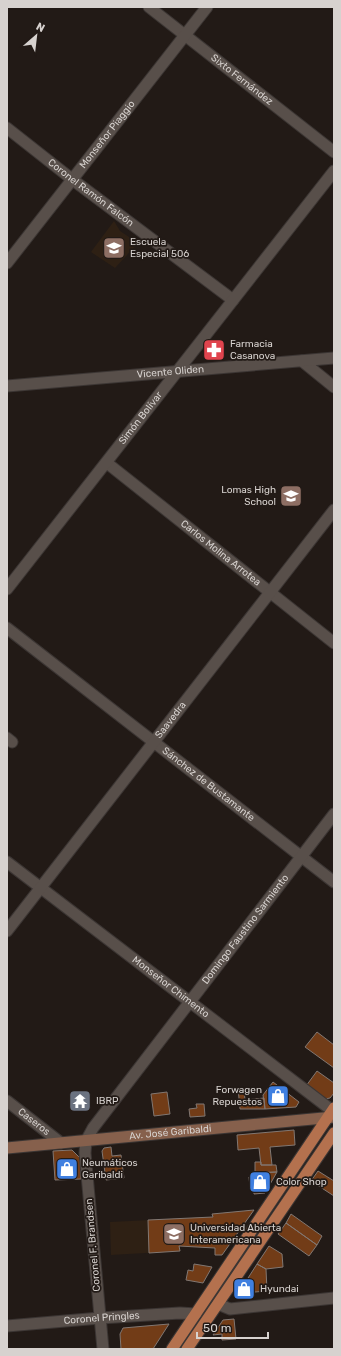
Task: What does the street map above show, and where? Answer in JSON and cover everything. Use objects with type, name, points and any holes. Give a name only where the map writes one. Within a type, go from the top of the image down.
[{"type":"main road","name":"Av. José Garibaldi","points":[[7,1148],[86,1141],[332,1113]]},
{"type":"main road","points":[[172,1349],[332,1113]]},
{"type":"main road","points":[[187,1349],[334,1133]]},
{"type":"street","name":"Sixto Fernández","points":[[149,7],[334,152]]},
{"type":"street","name":"Monseñor Piaggio","points":[[7,263],[207,7]]},
{"type":"street","name":"Coronel Ramón Falcón","points":[[7,128],[73,180],[233,300]]},
{"type":"street","name":"Simón Bolívar","points":[[7,589],[334,171]]},
{"type":"street","name":"Vicente Oliden","points":[[7,386],[176,373],[334,358]]},
{"type":"street","points":[[302,361],[334,387]]},
{"type":"street","name":"Carlos Molina Arrotea","points":[[107,463],[334,643]]},
{"type":"street","name":"Saavedra","points":[[7,931],[334,510]]},
{"type":"street","name":"Sánchez de Bustamante","points":[[7,628],[334,882]]},
{"type":"street","name":"Domingo Faustino Sarmiento","points":[[86,1141],[93,1128],[190,1000],[334,814]]},
{"type":"street","name":"Monseñor Chimento","points":[[7,862],[190,1000],[332,1113]]},
{"type":"street","name":"Caseros","points":[[7,1101],[61,1143]]},
{"type":"street","name":"Coronel F. Brandsen","points":[[86,1141],[85,1153],[103,1349]]},
{"type":"street","points":[[218,1304],[230,1309],[334,1298]]},
{"type":"street","name":"Coronel Pringles","points":[[7,1326],[100,1318],[180,1313],[196,1314]]},
{"type":"shaded area","name":"Escuela Especial 506","points":[[114,221],[120,231],[138,243],[115,268],[91,252]]},
{"type":"shaded area","name":"Universidad Abierta Interamericana","points":[[254,1210],[222,1255],[215,1255],[214,1248],[180,1246],[180,1251],[111,1255],[110,1222],[212,1217],[212,1214]]},
{"type":"building","points":[[317,1032],[334,1045],[334,1068],[305,1047]]},
{"type":"building","points":[[317,1071],[334,1083],[334,1093],[330,1098],[325,1099],[306,1086]]},
{"type":"building","name":"Forwagen Repuestos","points":[[273,1082],[299,1102],[296,1107],[265,1109],[263,1095]]},
{"type":"building","points":[[238,1088],[244,1090],[245,1100],[264,1098],[265,1109],[240,1109]]},
{"type":"building","points":[[167,1092],[170,1114],[154,1116],[151,1094]]},
{"type":"building","points":[[196,1104],[204,1104],[205,1116],[190,1117],[189,1109],[197,1108]]},
{"type":"building","points":[[294,1130],[295,1145],[270,1147],[272,1165],[261,1165],[259,1148],[238,1150],[237,1135]]},
{"type":"building","points":[[111,1147],[112,1156],[121,1155],[124,1178],[106,1180],[102,1151],[104,1148]]},
{"type":"building","name":"Neumáticos Garibaldi","points":[[72,1150],[80,1158],[81,1179],[55,1180],[53,1151]]},
{"type":"building","points":[[255,1162],[261,1162],[261,1165],[276,1165],[277,1172],[255,1173]]},
{"type":"building","points":[[318,1171],[334,1181],[334,1196],[311,1181]]},
{"type":"building","name":"Color Shop","points":[[277,1172],[265,1193],[254,1194],[254,1187],[250,1187],[249,1177],[253,1177],[253,1173]]},
{"type":"building","name":"Universidad Abierta Interamericana","points":[[254,1210],[222,1255],[215,1255],[215,1248],[179,1246],[180,1251],[149,1253],[148,1220],[213,1217],[212,1214]]},
{"type":"building","points":[[291,1214],[322,1236],[317,1245],[286,1223]]},
{"type":"building","points":[[286,1223],[317,1245],[309,1256],[278,1234]]},
{"type":"building","points":[[269,1246],[282,1254],[283,1267],[266,1269],[257,1264]]},
{"type":"building","points":[[194,1264],[212,1267],[203,1283],[186,1280],[188,1270],[193,1271]]},
{"type":"building","points":[[257,1264],[266,1269],[267,1291],[243,1293],[241,1289]]},
{"type":"building","points":[[234,1319],[236,1339],[222,1340],[222,1334],[213,1335],[223,1320]]},
{"type":"building","points":[[169,1324],[153,1349],[121,1349],[120,1334],[123,1328]]},
{"type":"place","name":"Escuela Especial 506","points":[[114,248]]},
{"type":"place","name":"Farmacia Casanova","points":[[214,350]]},
{"type":"place","name":"Lomas High School","points":[[291,496]]},
{"type":"place","name":"Forwagen Repuestos","points":[[278,1096]]},
{"type":"place","name":"IBRP","points":[[80,1101]]},
{"type":"place","name":"Neumáticos Garibaldi","points":[[67,1169]]},
{"type":"place","name":"Color Shop","points":[[260,1182]]},
{"type":"place","name":"Universidad Abierta Interamericana","points":[[174,1234]]},
{"type":"place","name":"Hyundai","points":[[244,1289]]}]
